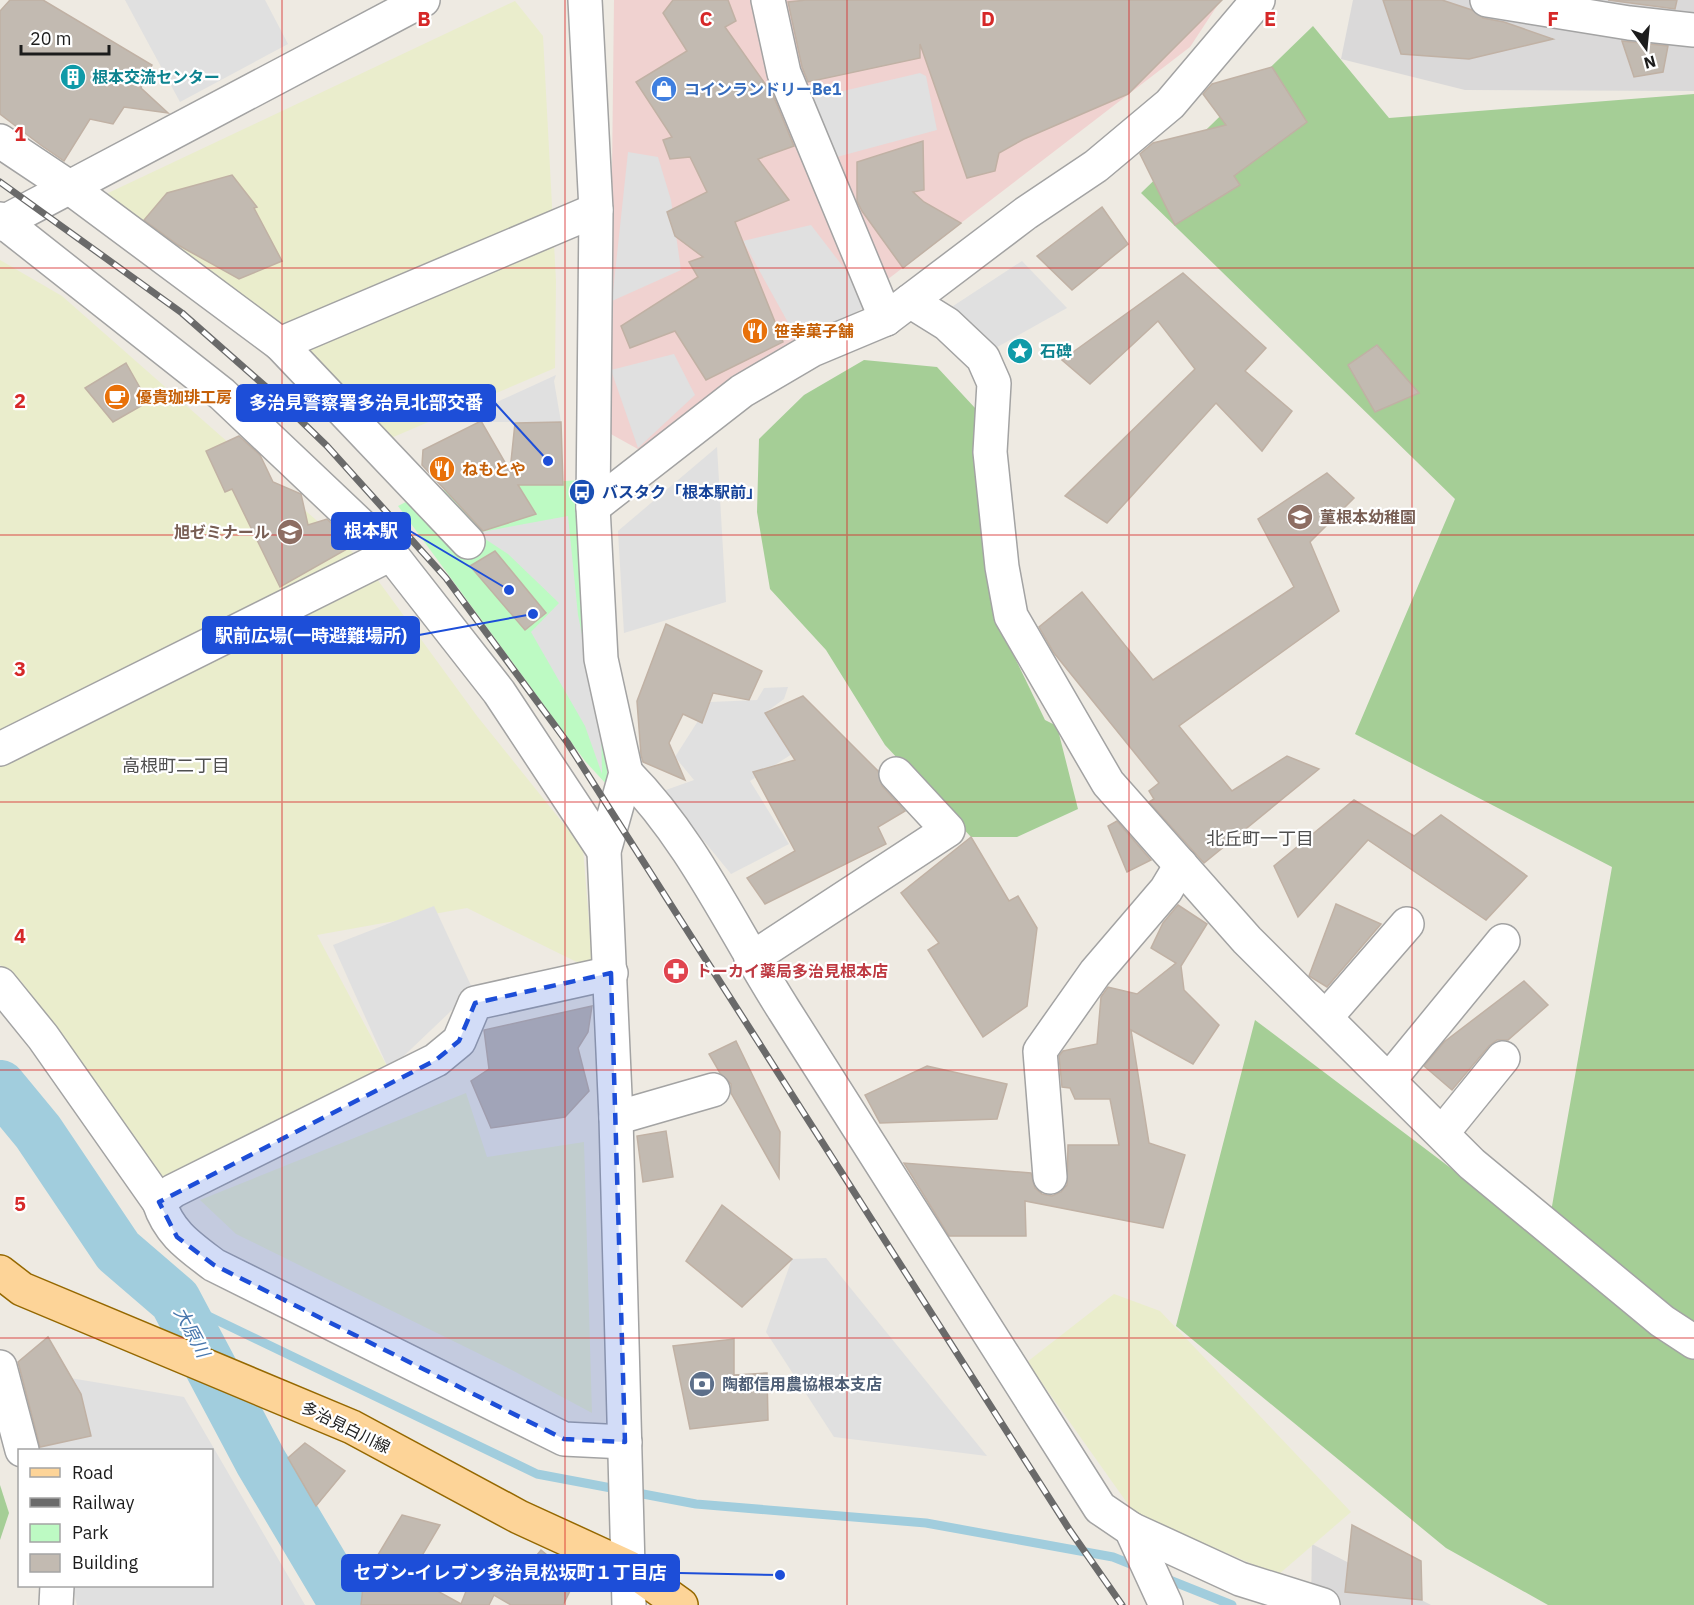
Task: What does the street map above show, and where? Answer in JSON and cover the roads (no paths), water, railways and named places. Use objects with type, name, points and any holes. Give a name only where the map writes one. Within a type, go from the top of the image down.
[{"type":"main road","name":"多治見白川線","points":[[0,1272],[32,1294],[352,1426],[519,1516],[628,1567],[681,1605]]},
{"type":"street","points":[[423,0],[1,222],[222,394],[391,554],[499,692],[604,851]]},
{"type":"street","points":[[585,0],[596,210],[593,507],[601,659],[626,773],[604,851],[616,1118],[629,1605]]},
{"type":"street","points":[[768,0],[784,73],[898,310],[947,324],[983,358],[994,383],[990,452],[1002,567],[1011,616],[1108,783],[1247,940],[1443,1132],[1472,1164],[1662,1321],[1694,1342]]},
{"type":"street","points":[[593,507],[742,391],[812,350],[898,310],[1026,213],[1096,166],[1170,104],[1258,0]]},
{"type":"street","points":[[1487,0],[1607,20],[1694,30]]},
{"type":"street","points":[[0,141],[69,187],[280,344],[468,542]]},
{"type":"street","points":[[280,344],[596,210]]},
{"type":"street","points":[[0,749],[391,554]]},
{"type":"street","points":[[626,773],[653,800],[687,850],[752,959],[1100,1508],[1131,1529],[1240,1579],[1323,1605]]},
{"type":"street","points":[[752,959],[948,830],[896,774]]},
{"type":"street","points":[[1050,1177],[1040,1051],[1095,973],[1166,890],[1181,865]]},
{"type":"street","points":[[1326,1017],[1407,924]]},
{"type":"street","points":[[1389,1080],[1503,941]]},
{"type":"street","points":[[159,1202],[173,1191],[436,1060],[459,1041],[475,1003],[611,973]]},
{"type":"street","points":[[0,984],[43,1038],[159,1202],[165,1219],[177,1237],[214,1265],[564,1439],[625,1450]]},
{"type":"street","points":[[1443,1132],[1503,1058]]},
{"type":"street","points":[[616,1118],[713,1090]]},
{"type":"street","points":[[0,1367],[22,1449]]},
{"type":"street","points":[[1131,1529],[1166,1605]]},
{"type":"street","points":[[56,1605],[57,1587]]},
{"type":"waterway","name":"大原川","points":[[0,1086],[38,1132],[118,1251],[175,1300],[261,1462],[346,1605]]},
{"type":"waterway","points":[[175,1300],[537,1474],[696,1504],[926,1523],[1113,1557],[1138,1567]]},
{"type":"waterway","points":[[1162,1577],[1232,1605]]},
{"type":"railway","points":[[0,182],[182,313],[266,387],[327,446],[446,578],[567,742],[1069,1529],[1122,1605]]},
{"type":"place","name":"根本交流センター","points":[[73,77]]},
{"type":"place","name":"コインランドリーBe1","points":[[664,89]]},
{"type":"place","name":"笹幸菓子舗","points":[[755,331]]},
{"type":"place","name":"石碑","points":[[1020,351]]},
{"type":"place","name":"優貴珈琲工房","points":[[117,397]]},
{"type":"place","name":"多治見警察署多治見北部交番","points":[[548,461]]},
{"type":"place","name":"ねもとや","points":[[442,469]]},
{"type":"place","name":"バスタク「根本駅前」","points":[[582,492]]},
{"type":"place","name":"菫根本幼稚園","points":[[1300,517]]},
{"type":"place","name":"旭ゼミナール","points":[[290,532]]},
{"type":"place","name":"根本駅","points":[[509,590]]},
{"type":"place","name":"駅前広場(一時避難場所)","points":[[533,614]]},
{"type":"place","name":"トーカイ薬局多治見根本店","points":[[676,971]]},
{"type":"place","name":"陶都信用農協根本支店","points":[[702,1384]]},
{"type":"place","name":"セブン-イレブン多治見松坂町１丁目店","points":[[780,1575]]},
{"type":"district","name":"高根町二丁目","points":[[176,765]]},
{"type":"district","name":"北丘町一丁目","points":[[1260,838]]}]
